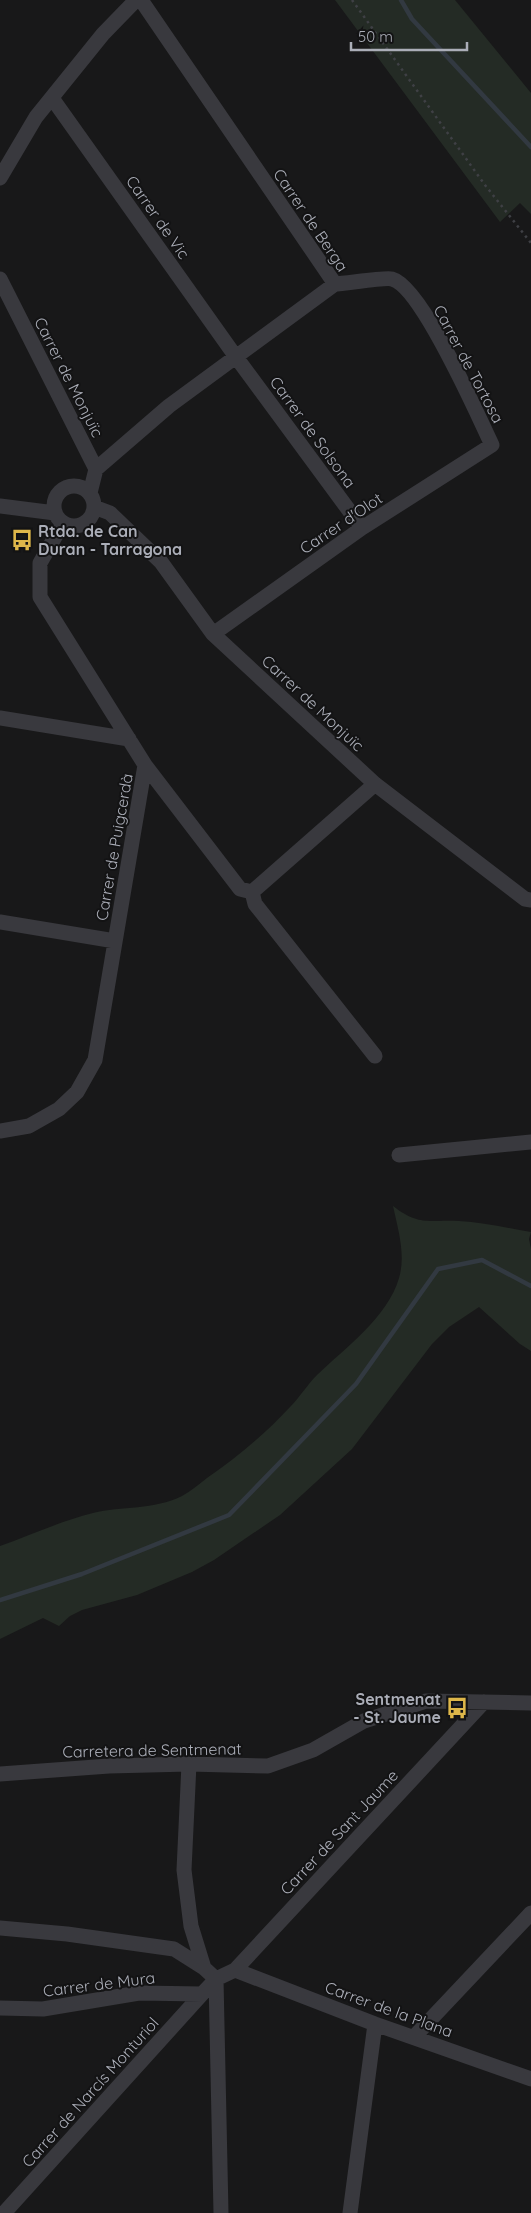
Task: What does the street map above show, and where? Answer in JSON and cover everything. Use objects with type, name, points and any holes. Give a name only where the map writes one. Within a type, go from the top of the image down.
[{"type":"street","points":[[0,178],[36,118],[104,34],[136,0]]},
{"type":"street","name":"Carrer de Berga","points":[[96,469],[169,406],[335,284],[141,0]]},
{"type":"street","name":"Carrer de Vic","points":[[52,98],[236,357]]},
{"type":"street","name":"Carrer de Monjuïc","points":[[0,279],[96,469]]},
{"type":"street","name":"Carrer de Tortosa","points":[[335,284],[392,279],[409,291],[442,344],[492,445]]},
{"type":"street","name":"Carrer de Solsona","points":[[236,357],[362,528]]},
{"type":"street","name":"Carrer d'Olot","points":[[213,634],[362,528],[492,445]]},
{"type":"street","points":[[0,506],[59,518],[76,526],[84,524],[89,519],[96,469]]},
{"type":"street","points":[[59,518],[54,503],[62,491],[74,486],[84,489],[92,500]]},
{"type":"street","name":"Carrer de Monjuïc","points":[[92,500],[110,513],[161,562],[213,634],[374,784],[525,899],[531,900]]},
{"type":"street","name":"Carrer de Puigcerdà","points":[[0,1131],[29,1126],[59,1109],[77,1092],[95,1060],[145,765],[40,597],[40,563],[59,518]]},
{"type":"street","points":[[0,718],[129,739]]},
{"type":"street","points":[[145,765],[240,889],[252,892]]},
{"type":"street","points":[[252,892],[374,784]]},
{"type":"street","points":[[252,892],[256,904],[375,1056]]},
{"type":"street","points":[[0,922],[115,941]]},
{"type":"street","points":[[399,1155],[531,1142]]},
{"type":"street","name":"Carretera de Sentmenat","points":[[0,1774],[109,1766],[189,1764],[268,1766],[313,1750],[364,1721],[426,1702],[531,1703]]},
{"type":"street","name":"Carrer de Sant Jaume","points":[[202,1994],[216,1979],[235,1970],[484,1702]]},
{"type":"street","points":[[189,1764],[184,1870],[191,1926],[204,1968]]},
{"type":"street","points":[[414,2037],[531,1913]]},
{"type":"street","points":[[0,1928],[67,1934],[174,1949],[204,1968],[216,1979],[221,2213]]},
{"type":"street","name":"Carrer de la Plana","points":[[235,1970],[375,2024],[531,2079]]},
{"type":"street","name":"Carrer de Mura","points":[[0,2008],[43,2009],[139,1993],[202,1994]]},
{"type":"street","name":"Carrer de Narcís Monturiol","points":[[4,2213],[202,1994]]},
{"type":"street","points":[[350,2213],[375,2024]]},
{"type":"path","points":[[352,0],[485,185],[531,243]]},
{"type":"shaded area","points":[[335,0],[455,0],[531,93],[531,214],[520,203],[500,222]]},
{"type":"shaded area","points":[[393,1206],[410,1217],[425,1221],[459,1221],[531,1232],[529,1239],[531,1249],[531,1351],[520,1344],[479,1307],[449,1327],[432,1344],[352,1449],[280,1515],[214,1560],[192,1572],[137,1595],[82,1610],[70,1616],[59,1626],[43,1618],[0,1639],[0,1546],[81,1516],[160,1504],[182,1496],[261,1436],[294,1403],[317,1375],[376,1319],[393,1292],[401,1269],[401,1242]]},
{"type":"waterway","points":[[401,0],[412,19],[531,147]]},
{"type":"waterway","points":[[0,1600],[82,1574],[229,1515],[356,1384],[438,1269],[482,1260],[531,1286]]},
{"type":"place","name":"Rtda. de Can Duran - Tarragona","points":[[22,540]]},
{"type":"place","name":"Sentmenat - St. Jaume","points":[[457,1708]]}]
